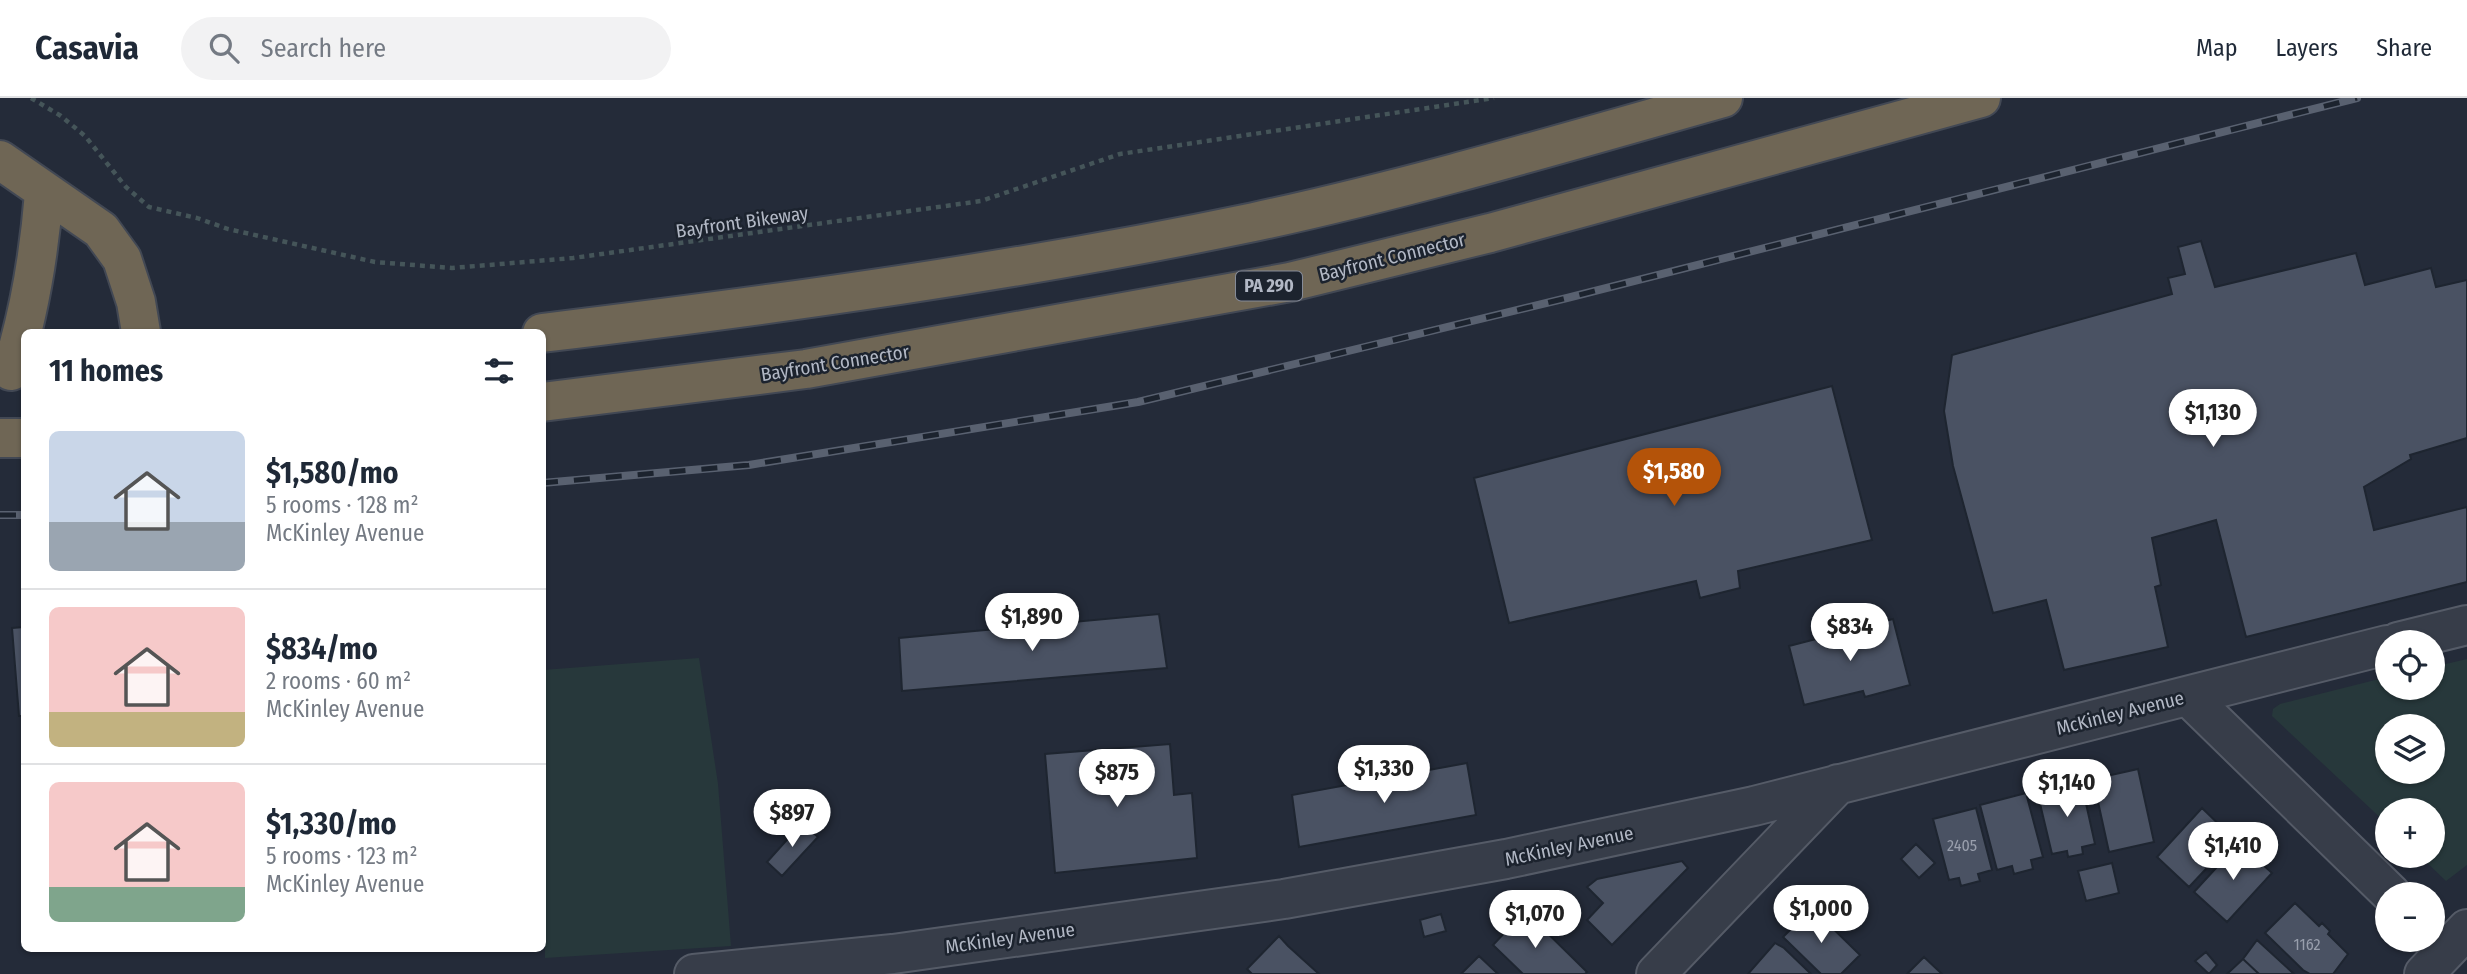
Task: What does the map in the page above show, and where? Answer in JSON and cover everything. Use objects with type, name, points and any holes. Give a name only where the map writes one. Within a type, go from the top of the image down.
[{"type":"highway","points":[[546,332],[801,300],[1039,263],[1256,221],[1484,166],[1723,98]]},
{"type":"highway","name":"Bayfront Connector","points":[[546,402],[806,369],[1290,282],[1490,233],[1981,98]]},
{"type":"highway","points":[[0,160],[101,230],[122,259],[136,302],[140,329]]},
{"type":"highway","points":[[25,329],[39,251],[44,193]]},
{"type":"highway","points":[[12,372],[21,342]]},
{"type":"highway","points":[[0,438],[21,438]]},
{"type":"street","points":[[2445,630],[2467,625]]},
{"type":"street","name":"McKinley Avenue","points":[[694,974],[883,964],[1311,895],[1576,845],[1838,784],[2375,648]]},
{"type":"street","points":[[2188,696],[2379,882]]},
{"type":"street","points":[[1656,974],[1838,784]]},
{"type":"path","name":"Bayfront Bikeway","points":[[32,98],[61,116],[85,136],[126,187],[149,207],[197,218],[228,229],[375,262],[452,268],[573,258],[981,201],[1120,154],[1494,98]]},
{"type":"shaded area","points":[[699,658],[718,784],[731,946],[545,958],[546,670]]},
{"type":"shaded area","points":[[2467,659],[2467,865],[2446,881],[2432,868],[2445,868],[2445,798],[2375,798],[2375,813],[2272,716],[2273,709],[2280,704],[2375,680],[2375,700],[2445,700],[2445,664]]},
{"type":"building","points":[[2201,241],[2215,287],[2356,253],[2365,285],[2431,268],[2436,287],[2467,280],[2467,438],[2410,455],[2411,459],[2364,487],[2374,530],[2467,507],[2467,582],[2246,637],[2216,520],[2152,538],[2161,585],[2155,587],[2168,647],[2064,670],[2046,600],[1993,613],[1953,466],[1944,411],[1952,355],[2172,294],[2168,278],[2185,274],[2178,247]]},
{"type":"building","points":[[1832,386],[1872,540],[1738,571],[1740,588],[1700,598],[1696,581],[1509,623],[1474,478]]},
{"type":"building","points":[[1159,614],[1167,668],[902,691],[899,638]]},
{"type":"building","points":[[1893,619],[1910,685],[1865,697],[1863,691],[1804,705],[1789,646]]},
{"type":"building","points":[[21,627],[21,716],[19,716],[12,628]]},
{"type":"building","points":[[1170,744],[1174,795],[1192,793],[1197,858],[1055,873],[1045,754]]},
{"type":"building","points":[[1467,763],[1476,815],[1299,847],[1292,795]]},
{"type":"building","points":[[2138,769],[2154,842],[2109,852],[2093,779]]},
{"type":"building","points":[[2081,781],[2095,844],[2082,847],[2083,854],[2068,857],[2067,851],[2052,854],[2037,791]]},
{"type":"building","points":[[2026,793],[2043,857],[2031,860],[2033,869],[2014,874],[2012,866],[1997,870],[1980,805]]},
{"type":"building","points":[[1976,808],[1992,870],[1978,874],[1980,881],[1961,886],[1959,878],[1949,880],[1933,819]]},
{"type":"building","points":[[2202,808],[2234,839],[2189,887],[2157,857]]},
{"type":"building","points":[[802,823],[818,837],[782,876],[767,862]]},
{"type":"building","points":[[2239,843],[2272,873],[2227,922],[2194,892]]},
{"type":"building","points":[[1916,844],[1935,863],[1919,878],[1901,859]]},
{"type":"building","points":[[1682,861],[1688,868],[1612,945],[1587,920],[1603,903],[1587,887],[1597,879]]},
{"type":"building","points":[[2112,863],[2119,893],[2086,901],[2078,871]]},
{"type":"building","points":[[2295,903],[2319,926],[2322,923],[2330,931],[2328,934],[2348,954],[2333,974],[2310,974],[2303,970],[2265,933]]},
{"type":"building","points":[[1812,908],[1860,955],[1841,974],[1821,974],[1783,937]]},
{"type":"building","points":[[1525,911],[1587,972],[1585,974],[1523,974],[1493,945]]},
{"type":"building","points":[[1441,914],[1446,931],[1424,937],[1420,920]]},
{"type":"building","points":[[1279,936],[1319,974],[1252,974],[1247,969]]},
{"type":"building","points":[[2257,940],[2294,974],[2259,974],[2243,959]]},
{"type":"building","points":[[1775,943],[1784,948],[1811,974],[1748,974]]},
{"type":"building","points":[[2206,952],[2217,965],[2209,974],[2195,961]]},
{"type":"building","points":[[1479,956],[1498,974],[1461,974]]},
{"type":"building","points":[[1924,957],[1942,974],[1907,974]]},
{"type":"building","points":[[2243,959],[2259,974],[2227,974]]},
{"type":"railway","points":[[546,483],[749,465],[1138,402],[1567,298],[2357,98]]},
{"type":"railway","points":[[0,515],[21,515]]}]
